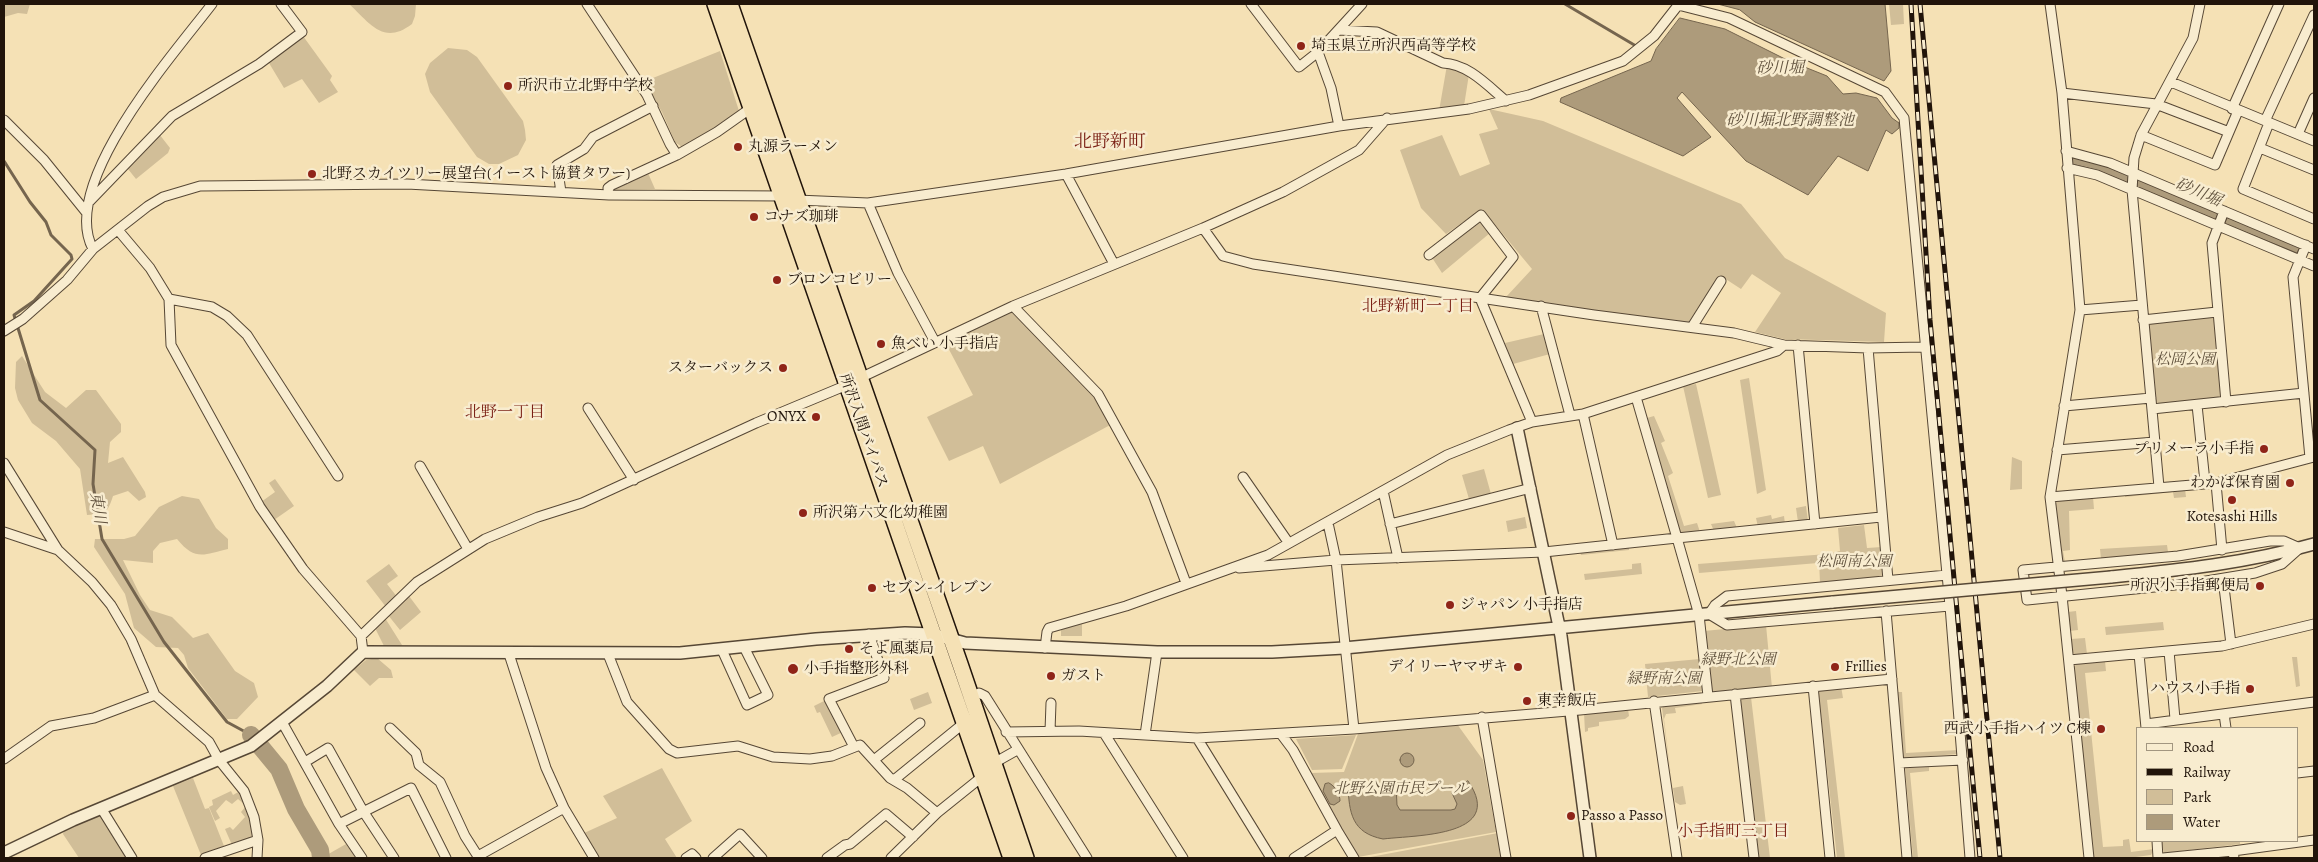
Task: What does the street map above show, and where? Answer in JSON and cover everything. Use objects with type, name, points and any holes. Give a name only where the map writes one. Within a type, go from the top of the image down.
[{"type":"highway","name":"所沢入間バイパス","points":[[715,4],[782,196],[951,639],[1026,858]]},
{"type":"highway","name":"所沢入間バイパス","points":[[730,4],[798,200],[932,634],[1012,858]]},
{"type":"street","points":[[93,249],[88,238],[86,212],[104,156],[131,109],[212,4]]},
{"type":"street","points":[[90,201],[172,116],[259,64],[302,32],[281,4]]},
{"type":"street","points":[[587,4],[652,106],[677,155]]},
{"type":"street","points":[[1251,4],[1299,67],[1318,52],[1362,4]]},
{"type":"street","points":[[4,331],[18,322],[67,280],[93,249],[118,230],[163,197],[200,186],[407,184],[609,195],[782,196],[798,200],[868,203],[1066,174],[1387,118],[1469,109],[1506,101],[1539,92],[1623,60],[1654,36],[1679,4],[1729,18],[1885,92],[1904,118],[1924,347],[1950,606],[1970,858]]},
{"type":"street","points":[[2050,4],[2062,93],[2080,310],[2050,497],[2089,858]]},
{"type":"street","points":[[2159,486],[2132,190],[2134,158],[2141,135],[2156,104],[2171,82],[2193,38],[2200,4]]},
{"type":"street","points":[[2141,135],[2216,165],[2229,132],[2235,110],[2279,4]]},
{"type":"street","points":[[2314,15],[2267,122],[2260,148],[2243,189],[2314,219]]},
{"type":"street","points":[[1338,30],[1378,32],[1442,63],[1454,63],[1473,73],[1506,101]]},
{"type":"street","points":[[1318,52],[1331,88],[1339,126]]},
{"type":"street","points":[[2171,82],[2314,141]]},
{"type":"street","points":[[2062,93],[2156,104],[2229,132]]},
{"type":"street","points":[[2298,134],[2314,98]]},
{"type":"street","points":[[560,192],[557,165],[584,149],[593,137],[652,106]]},
{"type":"street","points":[[609,195],[608,188],[612,185],[677,155],[717,132],[751,108]]},
{"type":"street","points":[[362,636],[417,582],[486,539],[530,520],[582,503],[756,423],[854,381],[1013,306],[1202,228],[1283,192],[1359,150],[1387,118]]},
{"type":"street","points":[[4,120],[44,160],[86,212]]},
{"type":"street","points":[[2260,148],[2314,170]]},
{"type":"street","points":[[2050,497],[2204,482],[2216,483],[2312,458],[2293,277],[2299,260],[2310,247],[2093,157],[2066,151]]},
{"type":"street","points":[[2067,168],[2098,175],[2314,266]]},
{"type":"street","points":[[1066,174],[1114,264]]},
{"type":"street","points":[[868,203],[898,273],[935,342]]},
{"type":"street","points":[[2224,211],[2212,243],[2226,402]]},
{"type":"street","points":[[1429,255],[1481,215],[1513,257],[1480,298]]},
{"type":"street","points":[[1202,228],[1223,256],[1253,264],[1734,333],[1784,345],[1868,348],[1924,347]]},
{"type":"street","points":[[118,230],[150,268],[169,299],[171,345],[260,507],[303,569],[362,636],[363,652]]},
{"type":"street","points":[[1692,327],[1721,281]]},
{"type":"street","points":[[1480,298],[1532,422]]},
{"type":"street","points":[[169,299],[212,307],[228,316],[247,335],[338,476]]},
{"type":"street","points":[[2080,310],[2142,305]]},
{"type":"street","points":[[1013,306],[1098,394],[1152,492],[1186,583]]},
{"type":"street","points":[[1541,306],[1570,416]]},
{"type":"street","points":[[2144,320],[2218,312]]},
{"type":"street","points":[[1045,648],[1047,632],[1050,628],[1126,606],[1268,555],[1288,542],[1328,523],[1447,455],[1532,422],[1583,414],[1777,351],[1784,345]]},
{"type":"street","points":[[1798,345],[1815,524]]},
{"type":"street","points":[[1868,348],[1881,517],[1888,580]]},
{"type":"street","points":[[2152,409],[2304,393]]},
{"type":"street","points":[[1636,397],[1677,538],[1704,614],[1708,696]]},
{"type":"street","points":[[2064,406],[2151,398]]},
{"type":"street","points":[[2197,405],[2204,482]]},
{"type":"street","points":[[588,408],[634,480]]},
{"type":"street","points":[[1583,414],[1613,545]]},
{"type":"street","points":[[1517,428],[1560,628],[1590,858]]},
{"type":"street","points":[[2057,450],[2155,442]]},
{"type":"street","points":[[4,463],[22,496],[58,550],[92,582],[111,605],[131,639],[155,695],[209,742],[219,760],[244,791],[254,817],[258,840],[257,858]]},
{"type":"street","points":[[420,466],[468,549]]},
{"type":"street","points":[[1243,477],[1288,542]]},
{"type":"street","points":[[2216,483],[2222,550]]},
{"type":"street","points":[[1390,524],[1531,488]]},
{"type":"street","points":[[1384,492],[1398,558]]},
{"type":"street","points":[[1224,570],[1336,560],[1544,552],[1881,517]]},
{"type":"street","points":[[1328,523],[1336,560],[1354,729]]},
{"type":"street","points":[[4,532],[58,550]]},
{"type":"street","points":[[2270,541],[2284,542],[2300,548],[2282,564],[2255,573],[2223,579],[2027,600],[2023,570],[2222,550],[2270,541]]},
{"type":"street","points":[[4,853],[101,808],[251,746],[327,686],[363,652],[680,654],[869,634],[932,634],[965,644],[1157,652],[1272,652],[1344,648],[2202,567],[2257,559],[2314,544]]},
{"type":"street","points":[[1704,614],[1727,596],[1947,575]]},
{"type":"street","points":[[2223,579],[2231,644]]},
{"type":"street","points":[[1704,614],[1727,625],[1950,606]]},
{"type":"street","points":[[1886,611],[1907,858]]},
{"type":"street","points":[[2068,660],[2231,644],[2314,624]]},
{"type":"street","points":[[854,747],[829,699],[884,678],[869,634]]},
{"type":"street","points":[[722,650],[747,705],[768,695],[744,647]]},
{"type":"street","points":[[2169,651],[2174,723]]},
{"type":"street","points":[[1145,735],[1157,652]]},
{"type":"street","points":[[509,654],[546,768],[564,808],[594,858]]},
{"type":"street","points":[[608,654],[627,702],[669,749],[677,753],[738,746],[773,757],[810,759],[832,756],[860,745],[894,780],[907,788],[937,813]]},
{"type":"street","points":[[2140,654],[2146,726],[2314,702]]},
{"type":"street","points":[[1006,732],[1050,731],[1197,738],[1281,734],[1571,711],[1654,701],[1892,679]]},
{"type":"street","points":[[1813,686],[1830,858]]},
{"type":"street","points":[[978,693],[985,696],[1017,750],[1087,858]]},
{"type":"street","points":[[1735,694],[1754,858]]},
{"type":"street","points":[[4,759],[51,726],[94,718],[155,695]]},
{"type":"street","points":[[1654,701],[1677,858]]},
{"type":"street","points":[[1050,731],[1051,703]]},
{"type":"street","points":[[2224,714],[2226,727]]},
{"type":"street","points":[[1482,717],[1506,858]]},
{"type":"street","points":[[282,722],[339,824],[362,858]]},
{"type":"street","points":[[874,760],[920,723]]},
{"type":"street","points":[[894,780],[964,723]]},
{"type":"street","points":[[390,728],[416,753],[419,765],[440,782],[478,857],[564,808]]},
{"type":"street","points":[[1104,733],[1183,858]]},
{"type":"street","points":[[1281,734],[1293,750],[1354,858]]},
{"type":"street","points":[[1197,738],[1271,858]]},
{"type":"street","points":[[304,762],[328,748],[363,811],[394,858]]},
{"type":"street","points":[[994,763],[1017,750]]},
{"type":"street","points":[[1899,763],[1963,760]]},
{"type":"street","points":[[2298,773],[2314,771]]},
{"type":"street","points":[[891,858],[937,813],[983,776]]},
{"type":"street","points":[[339,824],[410,788],[446,858]]},
{"type":"street","points":[[101,808],[132,858]]},
{"type":"street","points":[[827,858],[850,844],[886,814],[913,837]]},
{"type":"street","points":[[1294,858],[1337,830]]},
{"type":"street","points":[[712,858],[740,834],[762,858]]},
{"type":"street","points":[[205,858],[258,840]]},
{"type":"street","points":[[2163,858],[2233,854],[2314,840]]},
{"type":"street","points":[[2157,842],[2158,858]]},
{"type":"street","points":[[686,858],[692,854],[696,858]]},
{"type":"green space","points":[[4,4],[30,4],[27,14],[18,13],[4,17]]},
{"type":"green space","points":[[349,4],[416,4],[415,16],[412,24],[402,30],[393,33],[385,32],[371,24]]},
{"type":"green space","points":[[1889,4],[1903,4],[1904,24],[1891,25]]},
{"type":"green space","points":[[303,36],[332,76],[330,80],[338,92],[319,103],[302,79],[284,88],[269,63]]},
{"type":"green space","points":[[448,48],[467,50],[477,57],[523,121],[526,140],[518,155],[499,164],[489,164],[477,157],[430,92],[425,74],[430,63]]},
{"type":"green space","points":[[720,51],[739,111],[716,129],[682,147],[675,142],[662,112],[643,82]]},
{"type":"green space","points":[[1447,65],[1469,74],[1464,106],[1439,111]]},
{"type":"green space","points":[[1489,109],[1543,121],[1741,204],[1785,258],[1886,313],[1884,342],[1784,339],[1755,332],[1781,293],[1752,274],[1741,289],[1721,276],[1689,324],[1506,297],[1532,269],[1482,209],[1446,234],[1421,208],[1400,150],[1442,135],[1460,176],[1490,164],[1479,134],[1498,129]]},
{"type":"green space","points":[[156,130],[170,148],[168,153],[136,179],[124,164]]},
{"type":"green space","points":[[648,173],[655,189],[616,190],[616,186]]},
{"type":"green space","points":[[1479,219],[1490,233],[1442,273],[1431,256]]},
{"type":"green space","points":[[1012,310],[1098,394],[1114,423],[1000,484],[983,446],[949,461],[927,417],[973,395],[944,340]]},
{"type":"green space","name":"松岡公園","points":[[2210,316],[2215,319],[2222,394],[2220,398],[2159,404],[2156,401],[2148,325],[2151,321]]},
{"type":"green space","points":[[1544,334],[1550,354],[1513,364],[1505,343]]},
{"type":"green space","points":[[22,356],[45,392],[66,408],[86,390],[96,390],[121,424],[121,432],[110,442],[108,463],[123,457],[145,492],[146,497],[139,501],[128,491],[113,496],[105,511],[87,515],[80,469],[56,441],[32,423],[18,400],[15,388],[16,362]]},
{"type":"green space","points":[[1749,378],[1766,490],[1757,494],[1740,380]]},
{"type":"green space","points":[[1696,384],[1721,495],[1708,498],[1683,386]]},
{"type":"green space","points":[[1654,416],[1665,441],[1661,443],[1673,473],[1668,476],[1684,526],[1697,523],[1700,532],[1680,534],[1647,418]]},
{"type":"green space","points":[[2012,457],[2022,461],[2022,489],[2010,490]]},
{"type":"green space","points":[[1484,469],[1491,494],[1469,499],[1462,475]]},
{"type":"green space","points":[[275,479],[294,506],[274,520],[261,502],[275,492],[269,483]]},
{"type":"green space","points":[[2185,489],[2186,497],[2174,498],[2173,492],[2125,497],[2125,494]]},
{"type":"green space","points":[[182,496],[199,499],[216,528],[228,539],[228,549],[206,554],[194,553],[189,551],[177,539],[160,543],[153,551],[153,563],[123,560],[140,595],[150,610],[172,617],[193,638],[208,633],[235,671],[254,683],[258,697],[237,719],[227,719],[188,668],[184,655],[178,648],[156,647],[134,628],[125,594],[94,547],[95,539],[124,539],[135,536],[159,507]]},
{"type":"green space","points":[[2093,497],[2094,509],[2069,511],[2070,550],[2063,551],[2065,562],[2062,560],[2054,504],[2057,500]]},
{"type":"green space","points":[[1806,506],[1808,521],[1798,522],[1796,508]]},
{"type":"green space","points":[[1771,515],[1772,519],[1784,516],[1785,524],[1758,527],[1756,518]]},
{"type":"green space","points":[[1525,517],[1527,528],[1508,532],[1506,521]]},
{"type":"green space","points":[[1734,521],[1737,528],[1714,531],[1711,524]]},
{"type":"green space","name":"松岡南公園","points":[[1864,525],[1867,548],[1882,547],[1884,577],[1820,583],[1819,560],[1818,563],[1699,573],[1698,564],[1827,554],[1840,551],[1838,528]]},
{"type":"green space","points":[[2167,545],[2168,552],[2101,559],[2100,549]]},
{"type":"green space","points":[[1629,546],[1629,550],[1581,555],[1580,551]]},
{"type":"green space","points":[[1641,563],[1642,574],[1585,580],[1584,574],[1632,569],[1632,564]]},
{"type":"green space","points":[[389,564],[398,576],[387,584],[398,598],[386,607],[366,581]]},
{"type":"green space","points":[[409,596],[421,612],[400,630],[388,615]]},
{"type":"green space","points":[[2076,611],[2078,630],[2070,631],[2068,612]]},
{"type":"green space","points":[[385,618],[402,645],[400,648],[384,646],[375,628]]},
{"type":"green space","points":[[2163,622],[2164,630],[2106,635],[2105,627]]},
{"type":"green space","points":[[1082,624],[1082,636],[1061,636],[1061,629]]},
{"type":"green space","name":"緑野北公園","points":[[1766,625],[1772,688],[1710,694],[1704,631]]},
{"type":"green space","points":[[2085,638],[2087,654],[2076,655],[2072,652],[2071,639]]},
{"type":"green space","points":[[2292,657],[2297,657],[2300,686],[2296,687]]},
{"type":"green space","points":[[377,658],[391,670],[393,678],[379,678],[370,686],[354,670],[366,660]]},
{"type":"green space","name":"緑野南公園","points":[[1700,659],[1703,691],[1648,697],[1645,664]]},
{"type":"green space","points":[[2105,661],[2106,671],[2085,673],[2103,847],[2123,846],[2123,840],[2129,839],[2131,852],[2154,849],[2151,855],[2128,858],[2091,858],[2074,667],[2077,663]]},
{"type":"green space","points":[[1841,686],[1843,698],[1827,700],[1845,858],[1837,858],[1818,688]]},
{"type":"green space","points":[[928,692],[932,703],[914,710],[910,699]]},
{"type":"green space","points":[[1898,692],[1902,692],[1906,753],[1958,750],[1958,754],[1902,758]]},
{"type":"green space","points":[[1751,697],[1770,858],[1759,858],[1740,699]]},
{"type":"green space","points":[[830,698],[845,731],[832,737],[820,712],[817,713],[814,706]]},
{"type":"green space","points":[[1701,700],[1702,704],[1675,708],[1676,713],[1666,714],[1664,719],[1672,785],[1662,708],[1665,705]]},
{"type":"green space","points":[[1628,709],[1629,716],[1625,719],[1599,722],[1599,726],[1588,728],[1588,731],[1585,732],[1584,713]]},
{"type":"green space","name":"北野公園市民プール","points":[[1457,724],[1483,760],[1496,832],[1358,857],[1310,773],[1344,772],[1358,734]]},
{"type":"green space","points":[[1356,735],[1342,769],[1312,770],[1296,739]]},
{"type":"green space","points":[[1929,767],[1929,771],[1910,773],[1918,858],[1913,858],[1905,768]]},
{"type":"green space","points":[[662,768],[692,821],[665,839],[677,858],[596,858],[582,834],[617,818],[603,796]]},
{"type":"green space","points":[[193,778],[205,809],[209,808],[224,846],[203,855],[201,855],[173,786]]},
{"type":"green space","points":[[1683,786],[1686,804],[1680,805],[1675,802],[1673,788]]},
{"type":"green space","points":[[231,791],[233,795],[240,791],[252,817],[254,837],[232,845],[225,829],[230,827],[233,830],[245,817],[241,812],[246,806],[238,799],[232,804],[226,800],[216,811],[220,818],[215,821],[209,807],[213,805],[212,800]]},
{"type":"green space","points":[[99,815],[103,817],[130,858],[79,858],[63,834],[64,830]]},
{"type":"green space","points":[[1498,833],[1503,858],[1365,858]]},
{"type":"green space","points":[[2161,842],[2240,842],[2240,844],[2164,853]]},
{"type":"green space","points":[[346,844],[356,858],[325,858],[325,856]]},
{"type":"water","name":"砂川堀北野調整池","points":[[1718,4],[1885,4],[1891,71],[1884,81],[1755,22],[1740,10]]},
{"type":"water","name":"砂川堀北野調整池","points":[[1680,18],[1725,29],[1787,60],[1827,76],[1843,94],[1856,93],[1877,98],[1892,118],[1899,123],[1899,128],[1892,134],[1886,130],[1868,171],[1838,156],[1808,195],[1746,161],[1682,92],[1677,98],[1711,137],[1683,156],[1560,102],[1561,98],[1651,61],[1656,49]]},
{"type":"water","points":[[2072,154],[2129,175],[2128,183],[2099,171],[2072,164]]},
{"type":"water","points":[[2138,179],[2219,213],[2216,220],[2137,187]]},
{"type":"water","points":[[2228,217],[2300,247],[2297,253],[2225,224]]},
{"type":"water","points":[[1404,753],[1410,753],[1414,760],[1410,767],[1404,767],[1400,763],[1400,757]]},
{"type":"water","points":[[1468,781],[1477,799],[1476,813],[1467,823],[1452,830],[1435,834],[1383,839],[1365,832],[1359,827],[1351,813],[1348,785],[1396,786],[1397,805],[1400,810],[1451,810],[1455,809],[1457,804],[1452,793]]},
{"type":"water","points":[[1329,783],[1335,788],[1340,798],[1340,801],[1334,805],[1330,804],[1323,791],[1325,784]]},
{"type":"waterway","name":"砂川堀","points":[[1565,4],[1636,46]]},
{"type":"waterway","name":"東川","points":[[4,161],[30,202],[46,222],[51,235],[71,255],[72,259],[34,301],[14,315],[40,400],[95,450],[93,484],[102,539],[164,642],[227,722],[251,735]]},
{"type":"waterway","name":"東川","points":[[251,735],[279,769],[296,809],[320,850],[321,858]]},
{"type":"railway","points":[[1911,4],[1930,320],[1980,858]]},
{"type":"railway","points":[[1920,4],[2000,858]]},
{"type":"place","name":"埼玉県立所沢西高等学校","points":[[1301,46]]},
{"type":"place","name":"所沢市立北野中学校","points":[[508,86]]},
{"type":"place","name":"丸源ラーメン","points":[[738,147]]},
{"type":"place","name":"北野スカイツリー展望台(イースト協賛タワー)","points":[[312,174]]},
{"type":"place","name":"コナズ珈琲","points":[[754,217]]},
{"type":"place","name":"ブロンコビリー","points":[[777,280]]},
{"type":"place","name":"魚べい 小手指店","points":[[881,344]]},
{"type":"place","name":"スターバックス","points":[[783,368]]},
{"type":"place","name":"ONYX","points":[[816,417]]},
{"type":"place","name":"プリメーラ小手指","points":[[2264,449]]},
{"type":"place","name":"わかば保育園","points":[[2290,483]]},
{"type":"place","name":"Kotesashi Hills","points":[[2232,500]]},
{"type":"place","name":"所沢第六文化幼稚園","points":[[803,513]]},
{"type":"place","name":"所沢小手指郵便局","points":[[2260,586]]},
{"type":"place","name":"セブン-イレブン","points":[[872,588]]},
{"type":"place","name":"ジャパン 小手指店","points":[[1450,605]]},
{"type":"place","name":"そよ風薬局","points":[[849,649]]},
{"type":"place","name":"デイリーヤマザキ","points":[[1518,667]]},
{"type":"place","name":"Frillies","points":[[1835,667]]},
{"type":"place","name":"小手指整形外科","points":[[793,669]]},
{"type":"place","name":"ガスト","points":[[1051,676]]},
{"type":"place","name":"ハウス小手指","points":[[2250,689]]},
{"type":"place","name":"東幸飯店","points":[[1527,701]]},
{"type":"place","name":"西武小手指ハイツ C棟","points":[[2101,729]]},
{"type":"place","name":"Passo a Passo","points":[[1571,816]]},
{"type":"district","name":"北野新町","points":[[1110,143]]},
{"type":"district","name":"北野新町一丁目","points":[[1418,307]]},
{"type":"district","name":"北野一丁目","points":[[505,413]]},
{"type":"district","name":"小手指町三丁目","points":[[1733,832]]}]
